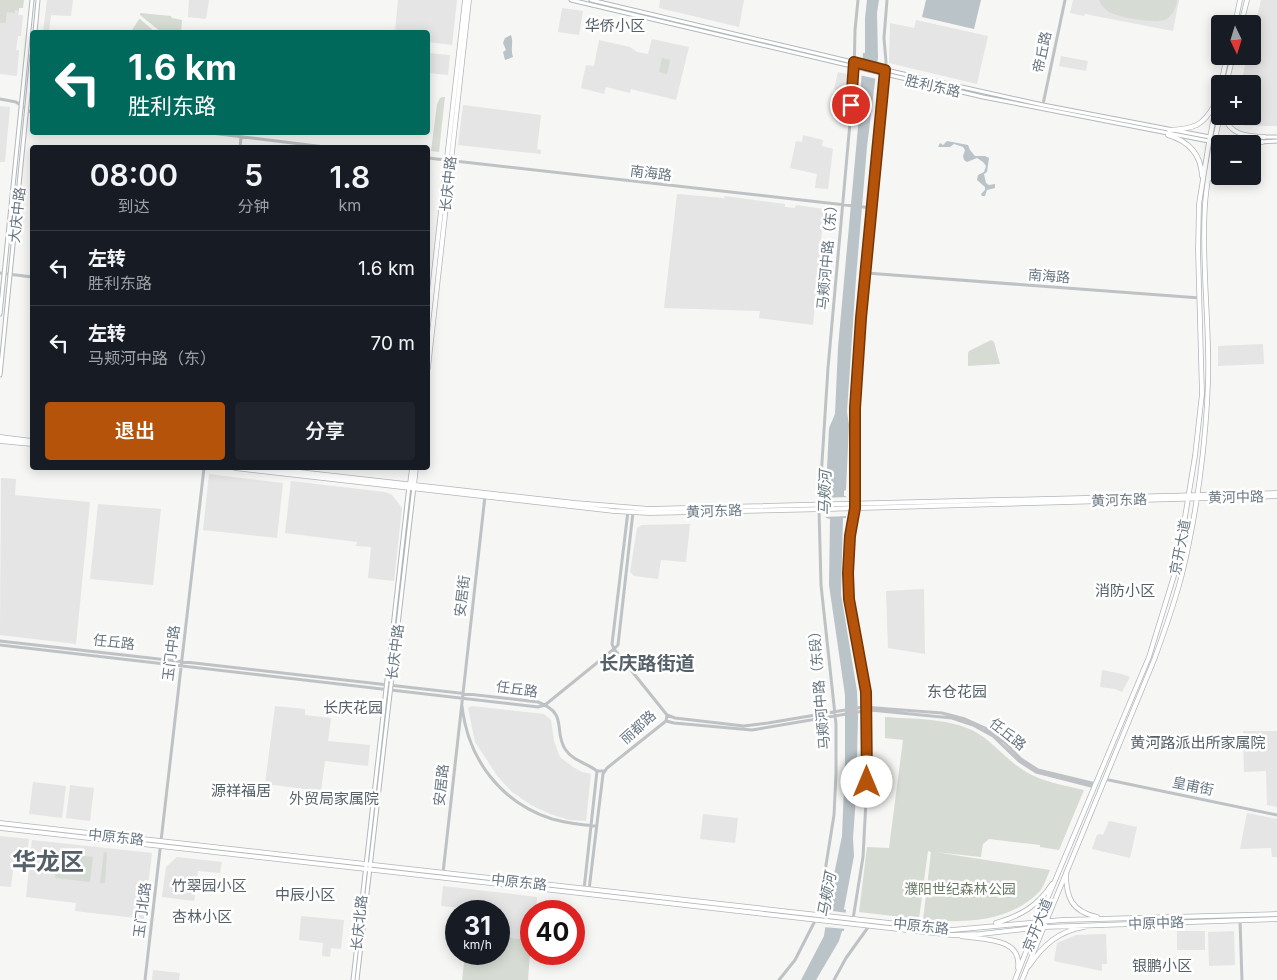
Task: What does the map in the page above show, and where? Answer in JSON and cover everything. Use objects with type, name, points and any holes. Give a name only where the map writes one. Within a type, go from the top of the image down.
[{"type":"main road","name":"大庆中路","points":[[0,314],[2,273],[32,0]]},
{"type":"main road","points":[[35,30],[38,0]]},
{"type":"main road","name":"长庆中路","points":[[430,316],[467,0]]},
{"type":"main road","name":"胜利东路","points":[[571,0],[854,64]]},
{"type":"main road","name":"胜利东路","points":[[591,0],[883,71],[1042,107],[1210,139]]},
{"type":"main road","points":[[1237,15],[1240,0]]},
{"type":"main road","points":[[1243,15],[1247,0]]},
{"type":"main road","name":"大庆中路","points":[[0,375],[30,77]]},
{"type":"main road","points":[[1169,132],[1188,129],[1200,124],[1211,112]]},
{"type":"main road","name":"京开大道","points":[[1015,980],[1154,644],[1177,566],[1190,497],[1202,394],[1198,235],[1202,185],[1213,125]]},
{"type":"main road","points":[[1227,125],[1237,133],[1263,140],[1277,141]]},
{"type":"main road","points":[[1169,132],[1186,143],[1195,152],[1202,168],[1202,185]]},
{"type":"main road","points":[[1263,140],[1277,137]]},
{"type":"main road","name":"京开大道","points":[[1022,978],[1148,675],[1169,618],[1184,568],[1204,443],[1208,395],[1204,235],[1207,183],[1211,162]]},
{"type":"main road","points":[[1207,183],[1211,176]]},
{"type":"main road","points":[[0,439],[30,443]]},
{"type":"main road","name":"黄河东路","points":[[255,470],[628,510]]},
{"type":"main road","name":"黄河东路","points":[[280,470],[484,496],[628,510],[826,507],[1196,497]]},
{"type":"main road","name":"长庆中路","points":[[412,470],[412,486]]},
{"type":"main road","name":"长庆中路","points":[[368,868],[412,486],[416,470]]},
{"type":"main road","name":"黄河中路","points":[[1196,497],[1277,494]]},
{"type":"main road","name":"中原东路","points":[[0,823],[160,844]]},
{"type":"main road","name":"中原东路","points":[[0,828],[160,844],[824,922],[952,935],[981,934],[1036,927]]},
{"type":"main road","name":"中原东路","points":[[368,868],[584,889],[952,930],[1038,922]]},
{"type":"main road","name":"长庆北路","points":[[353,980],[368,868]]},
{"type":"main road","name":"长庆北路","points":[[358,980],[368,868]]},
{"type":"main road","points":[[1066,870],[1066,888],[1072,903],[1084,914],[1106,919]]},
{"type":"main road","points":[[985,927],[1015,917],[1035,904],[1047,892],[1060,871]]},
{"type":"main road","name":"中原中路","points":[[1038,922],[1277,914]]},
{"type":"main road","name":"中原中路","points":[[1036,927],[1277,919]]},
{"type":"main road","points":[[1022,978],[1042,949],[1059,935],[1080,928],[1109,924]]},
{"type":"main road","points":[[952,935],[1012,947],[1017,952],[1019,962],[1015,980]]},
{"type":"street","name":"马颊河中路（东）","points":[[819,507],[828,368],[845,206],[858,0]]},
{"type":"street","points":[[834,980],[846,958],[869,926],[853,919],[863,857],[867,782],[865,686],[849,587],[850,536],[855,506],[855,408],[883,71],[887,0]]},
{"type":"street","name":"帝丘路","points":[[1042,107],[1065,0]]},
{"type":"street","points":[[0,99],[16,102],[30,111]]},
{"type":"street","points":[[226,135],[308,145]]},
{"type":"street","points":[[240,145],[241,137]]},
{"type":"street","name":"南海路","points":[[430,158],[872,208]]},
{"type":"street","points":[[2,273],[30,277]]},
{"type":"street","name":"南海路","points":[[866,273],[1200,298]]},
{"type":"street","name":"玉门中路","points":[[160,844],[204,470]]},
{"type":"street","name":"安居街","points":[[462,696],[484,496]]},
{"type":"street","name":"马颊河中路（东段）","points":[[779,980],[795,960],[818,915],[834,815],[836,716],[822,597],[819,507]]},
{"type":"street","points":[[614,649],[612,644],[628,510]]},
{"type":"street","points":[[590,890],[603,774],[605,771],[597,771],[570,755],[562,741],[559,719],[545,705],[618,645],[634,510]]},
{"type":"street","name":"任丘路","points":[[0,640],[181,664]]},
{"type":"street","name":"任丘路","points":[[0,645],[462,696],[538,702],[545,705]]},
{"type":"street","name":"丽都路","points":[[605,771],[666,721],[667,716],[614,649]]},
{"type":"street","points":[[462,696],[465,726],[469,742],[486,772],[500,788],[524,806],[541,815],[569,823],[597,826]]},
{"type":"street","name":"安居路","points":[[442,874],[462,696]]},
{"type":"street","name":"任丘路","points":[[667,716],[744,726],[841,710],[865,709],[942,713],[964,719],[995,734],[1021,759],[1038,770],[1095,786]]},
{"type":"street","name":"任丘路","points":[[666,721],[752,730],[842,715],[865,709]]},
{"type":"street","points":[[584,889],[597,771]]},
{"type":"street","name":"皇甫街","points":[[1104,779],[1277,815]]},
{"type":"street","name":"玉门北路","points":[[145,980],[160,844]]},
{"type":"street","points":[[1240,920],[1242,980]]},
{"type":"shaded area","points":[[47,0],[73,0],[71,16],[51,15],[49,30],[43,30]]},
{"type":"shaded area","points":[[189,0],[209,0],[206,19],[188,17]]},
{"type":"shaded area","points":[[398,0],[457,0],[452,45],[430,42],[430,30],[395,30]]},
{"type":"shaded area","points":[[660,0],[744,0],[739,27],[659,8]]},
{"type":"shaded area","points":[[867,0],[879,0],[877,13],[878,57],[867,147],[856,278],[847,412],[849,425],[846,490],[844,491],[844,496],[846,496],[846,518],[843,518],[841,594],[857,691],[854,856],[844,909],[846,910],[844,931],[842,931],[839,941],[816,980],[801,980],[824,936],[830,894],[842,836],[845,695],[829,585],[830,519],[826,518],[825,494],[828,494],[826,489],[829,428],[835,414],[838,347],[863,53],[865,53]]},
{"type":"shaded area","points":[[926,0],[981,0],[974,29],[922,17]]},
{"type":"shaded area","points":[[1073,0],[1179,0],[1173,31],[1085,14],[1084,16],[1070,13]]},
{"type":"shaded area","points":[[1261,0],[1277,0],[1277,126],[1243,125],[1261,125],[1261,75],[1243,75],[1245,65],[1261,65],[1261,15],[1257,15]]},
{"type":"shaded area","points":[[562,8],[583,11],[579,35],[558,32]]},
{"type":"shaded area","points":[[15,10],[19,11],[18,15],[23,15],[21,36],[18,36],[16,50],[19,50],[17,76],[0,74],[0,23],[6,23],[7,12],[14,12]]},
{"type":"shaded area","points":[[916,20],[988,36],[977,84],[889,63],[890,23],[914,28]]},
{"type":"shaded area","points":[[511,35],[513,57],[505,60],[503,52],[506,50],[503,43],[505,38]]},
{"type":"shaded area","points":[[652,39],[689,47],[676,100],[631,89],[630,93],[606,87],[604,94],[581,88],[586,65],[594,66],[599,40],[630,47],[637,52],[648,54]]},
{"type":"shaded area","points":[[430,53],[450,55],[448,75],[430,73]]},
{"type":"shaded area","points":[[1061,56],[1088,61],[1086,71],[1059,66]]},
{"type":"shaded area","points":[[838,72],[850,75],[852,78],[850,93],[834,89]]},
{"type":"shaded area","points":[[463,105],[541,115],[537,149],[541,150],[541,154],[458,145]]},
{"type":"shaded area","points":[[0,106],[10,107],[5,162],[0,162]]},
{"type":"shaded area","points":[[803,135],[823,140],[822,146],[833,149],[828,189],[815,188],[817,174],[790,168],[796,141],[802,142]]},
{"type":"shaded area","points":[[947,141],[968,145],[975,156],[989,158],[987,172],[984,174],[986,183],[989,185],[995,184],[995,188],[987,190],[985,196],[982,196],[981,194],[985,187],[977,180],[978,175],[984,172],[986,166],[977,158],[967,162],[964,160],[965,150],[963,147],[954,144],[950,147],[938,147],[940,143],[943,145]]},
{"type":"shaded area","points":[[677,194],[724,198],[725,196],[785,204],[785,207],[795,208],[796,205],[824,209],[813,325],[759,318],[760,311],[664,308]]},
{"type":"shaded area","points":[[1263,344],[1264,364],[1218,366],[1218,346]]},
{"type":"shaded area","points":[[209,474],[283,483],[277,538],[203,530]]},
{"type":"shaded area","points":[[1,478],[16,479],[15,495],[90,502],[76,644],[0,635]]},
{"type":"shaded area","points":[[291,481],[385,492],[392,495],[402,508],[394,581],[368,578],[371,547],[356,546],[357,542],[285,533]]},
{"type":"shaded area","points":[[98,504],[161,509],[153,585],[90,579]]},
{"type":"shaded area","points":[[690,524],[686,562],[661,560],[658,579],[634,576],[630,572],[637,528],[642,525]]},
{"type":"shaded area","points":[[924,589],[925,654],[888,648],[886,591]]},
{"type":"shaded area","points":[[1102,670],[1130,677],[1122,692],[1100,687]]},
{"type":"shaded area","points":[[275,706],[305,709],[305,715],[331,718],[328,741],[370,745],[368,766],[325,761],[321,791],[265,784]]},
{"type":"shaded area","points":[[472,706],[544,714],[551,720],[554,741],[560,757],[582,772],[591,774],[586,821],[569,820],[550,814],[531,805],[512,792],[498,777],[475,742],[468,708]]},
{"type":"shaded area","points":[[1243,731],[1277,731],[1277,807],[1267,805],[1266,771],[1244,772]]},
{"type":"shaded area","points":[[33,782],[66,786],[62,818],[29,814]]},
{"type":"shaded area","points":[[70,785],[94,788],[90,821],[66,818]]},
{"type":"shaded area","points":[[1247,813],[1277,819],[1277,857],[1272,857],[1271,848],[1240,849]]},
{"type":"shaded area","points":[[703,814],[738,818],[735,843],[700,839]]},
{"type":"shaded area","points":[[1109,821],[1137,827],[1130,858],[1092,849],[1097,835],[1103,835]]},
{"type":"shaded area","points":[[0,836],[29,839],[26,863],[14,862],[11,887],[0,886]]},
{"type":"shaded area","points":[[32,840],[152,853],[144,919],[75,911],[76,903],[26,897]]},
{"type":"shaded area","points":[[177,857],[222,862],[220,873],[198,871],[194,901],[162,897],[166,867]]},
{"type":"shaded area","points":[[443,886],[537,897],[537,900],[520,900],[520,939],[510,938],[510,900],[445,900],[445,906],[441,906]]},
{"type":"shaded area","points":[[301,916],[344,920],[341,949],[331,948],[330,957],[322,956],[323,943],[299,940]]},
{"type":"shaded area","points":[[1177,931],[1205,931],[1205,950],[1177,950]]},
{"type":"shaded area","points":[[1234,931],[1235,965],[1209,966],[1208,932]]},
{"type":"shaded area","points":[[1106,934],[1107,964],[1102,964],[1102,971],[1054,961],[1057,943],[1076,935]]},
{"type":"shaded area","points":[[153,970],[180,973],[179,980],[152,980]]},
{"type":"green space","points":[[0,0],[24,0],[23,8],[19,8],[19,11],[15,10],[15,13],[7,12],[6,23],[0,23]]},
{"type":"green space","points":[[1099,0],[1177,1],[1175,10],[1169,17],[1164,20],[1153,21],[1114,14],[1104,8]]},
{"type":"green space","points":[[140,13],[171,16],[172,18],[182,20],[181,30],[159,30]]},
{"type":"green space","points":[[140,19],[153,30],[132,30]]},
{"type":"green space","points":[[662,58],[670,60],[667,74],[659,72]]},
{"type":"green space","points":[[445,97],[439,152],[431,151],[437,104],[440,98]]},
{"type":"green space","points":[[991,340],[994,342],[1000,364],[968,366],[969,351]]},
{"type":"green space","name":"濮阳世纪森林公园","points":[[885,717],[929,720],[962,726],[979,734],[1016,765],[1030,774],[1053,783],[1084,790],[1059,850],[1040,847],[1040,845],[989,839],[983,844],[981,857],[935,852],[1050,870],[1040,891],[1028,902],[1000,915],[985,919],[970,921],[923,920],[931,852],[928,851],[919,919],[859,912],[867,847],[889,848],[903,740],[885,738]]},
{"type":"green space","points":[[104,852],[107,853],[105,883],[100,883]]},
{"type":"green space","points":[[57,853],[93,857],[90,882],[55,878]]},
{"type":"green space","points":[[510,938],[520,939],[520,965],[529,965],[528,980],[462,980],[464,965],[510,965]]},
{"type":"pier","points":[[860,58],[879,63],[877,79],[859,75]]},
{"type":"pier","points":[[846,497],[847,516],[825,517],[825,498]]},
{"type":"pier","points":[[825,910],[848,913],[847,929],[823,927]]},
{"type":"district","name":"华侨小区","points":[[615,26]]},
{"type":"district","name":"消防小区","points":[[1125,591]]},
{"type":"district","name":"长庆路街道","points":[[647,663]]},
{"type":"district","name":"东仓花园","points":[[957,692]]},
{"type":"district","name":"长庆花园","points":[[353,708]]},
{"type":"district","name":"黄河路派出所家属院","points":[[1198,743]]},
{"type":"district","name":"源祥福居","points":[[241,791]]},
{"type":"district","name":"外贸局家属院","points":[[334,799]]},
{"type":"district","name":"华龙区","points":[[48,862]]},
{"type":"district","name":"竹翠园小区","points":[[209,886]]},
{"type":"district","name":"中辰小区","points":[[305,895]]},
{"type":"district","name":"杏林小区","points":[[202,917]]},
{"type":"district","name":"银鹏小区","points":[[1162,966]]},
{"type":"route","points":[[851,105],[854,62],[885,70],[857,369],[855,508],[850,536],[848,573],[849,599],[866,692],[867,782]]},
{"type":"water label","name":"马颊河","points":[[825,493]]},
{"type":"water label","name":"马颊河","points":[[827,895]]}]
